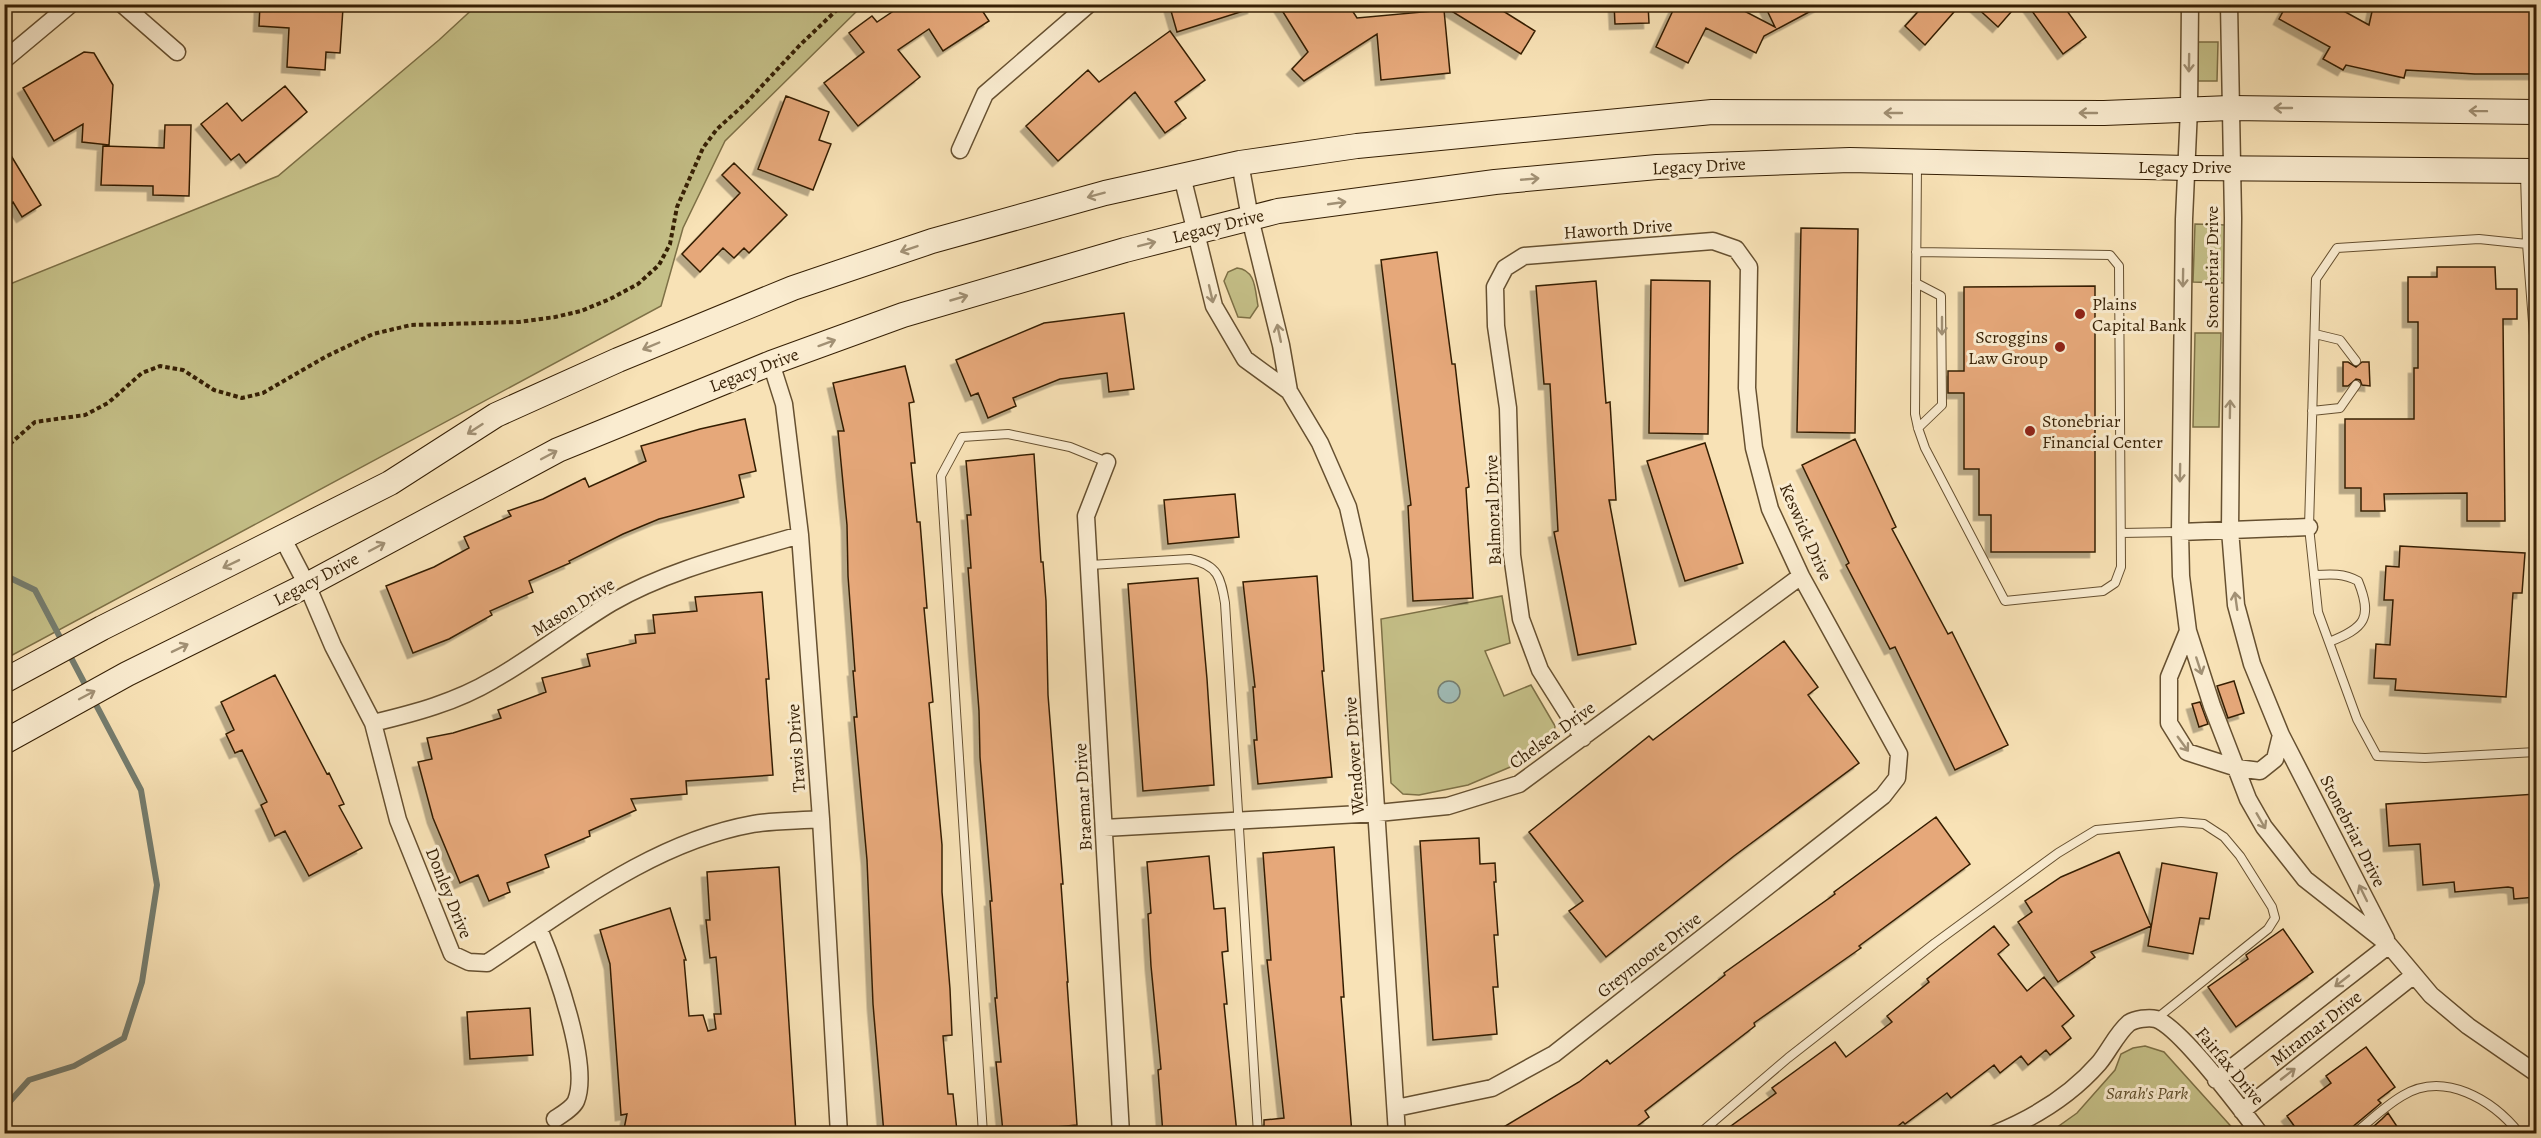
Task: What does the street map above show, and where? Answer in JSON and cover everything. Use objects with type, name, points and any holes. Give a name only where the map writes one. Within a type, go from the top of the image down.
[{"type":"main road","points":[[14,676],[102,628],[390,483],[496,415],[685,331],[793,288],[932,241],[1105,193],[1240,163],[1357,146],[1712,112],[2104,113],[2230,108],[2536,112]]},
{"type":"main road","name":"Legacy Drive","points":[[4,742],[127,674],[307,585],[558,450],[771,363],[903,315],[1125,250],[1278,211],[1495,182],[1657,167],[1850,160],[2187,168],[2531,170]]},
{"type":"street","points":[[4,60],[71,4]]},
{"type":"street","points":[[122,4],[177,52]]},
{"type":"street","points":[[960,150],[985,94],[1089,4]]},
{"type":"street","name":"Stonebriar Drive","points":[[2190,4],[2189,110],[2184,219],[2181,576],[2188,631],[2212,706],[2248,799],[2264,827],[2289,861],[2306,879],[2389,945],[2431,995],[2468,1026],[2536,1073]]},
{"type":"street","name":"Stonebriar Drive","points":[[2229,4],[2232,167],[2229,531],[2236,605],[2252,664],[2281,735],[2389,945]]},
{"type":"street","name":"Wendover Drive","points":[[1240,163],[1250,218],[1271,299],[1288,391],[1320,443],[1348,507],[1360,560],[1397,1134]]},
{"type":"street","name":"Wendover Drive","points":[[1182,176],[1214,306],[1245,359],[1288,391]]},
{"type":"street","name":"Haworth Drive","points":[[1505,268],[1524,256],[1713,242],[1736,249]]},
{"type":"street","name":"Keswick Drive","points":[[1736,249],[1749,267],[1747,388],[1754,448],[1770,508],[1802,576],[1899,754],[1897,778]]},
{"type":"street","name":"Balmoral Drive","points":[[1505,268],[1495,287],[1496,326],[1508,408],[1512,555],[1521,619],[1540,670],[1583,738]]},
{"type":"street","name":"Travis Drive","points":[[771,363],[784,404],[800,536],[821,819],[839,1134]]},
{"type":"street","name":"Braemar Drive","points":[[1107,462],[1086,516],[1121,1134]]},
{"type":"street","points":[[2180,532],[2309,527]]},
{"type":"street","name":"Mason Drive","points":[[374,723],[433,708],[491,682],[612,603],[661,580],[722,558],[800,536]]},
{"type":"street","name":"Donley Drive","points":[[283,538],[307,585],[333,646],[374,723],[398,820],[452,954],[469,962],[488,963],[609,883],[681,844],[753,824],[821,819]]},
{"type":"street","name":"Chelsea Drive","points":[[1104,828],[1378,813],[1448,806],[1520,784],[1802,576]]},
{"type":"street","points":[[2188,631],[2169,676],[2169,723],[2187,752],[2237,768],[2260,771],[2275,759],[2281,735]]},
{"type":"street","name":"Greymoore Drive","points":[[1396,1108],[1492,1088],[1554,1054],[1883,796],[1897,778]]},
{"type":"street","points":[[539,929],[557,971],[567,1005],[580,1079],[575,1103],[555,1119]]},
{"type":"street","name":"Miramar Drive","points":[[2216,1080],[2389,945]]},
{"type":"street","name":"Miramar Drive","points":[[2242,1111],[2414,975]]},
{"type":"street","points":[[1994,1134],[2054,1103],[2075,1087],[2099,1062],[2127,1025],[2134,1021],[2156,1019]]},
{"type":"street","name":"Fairfax Drive","points":[[2156,1019],[2179,1035],[2260,1134]]},
{"type":"lane","points":[[1916,252],[2110,255],[2119,266],[2121,567],[2115,583],[2103,591],[2006,601],[1924,448],[1915,414],[1916,252],[1917,162]]},
{"type":"lane","points":[[2531,170],[2527,244],[2536,361]]},
{"type":"lane","points":[[2536,247],[2479,239],[2337,248],[2316,279],[2309,527],[2318,612],[2356,719],[2377,756],[2425,758],[2536,752]]},
{"type":"lane","points":[[1916,283],[1941,296],[1942,405],[1918,428]]},
{"type":"lane","points":[[2316,334],[2340,340],[2356,361]]},
{"type":"lane","points":[[2313,411],[2340,408],[2356,385]]},
{"type":"lane","points":[[982,1134],[941,476],[962,437],[1008,434],[1070,447],[1107,462]]},
{"type":"lane","points":[[2121,533],[2180,532]]},
{"type":"lane","points":[[1090,564],[1190,559],[1205,562],[1222,582],[1258,1134]]},
{"type":"lane","points":[[2314,575],[2334,573],[2349,576],[2358,581],[2366,600],[2365,617],[2351,633],[2329,642]]},
{"type":"lane","points":[[1699,1134],[1788,1058],[1935,943],[2058,853],[2096,830],[2181,822],[2205,824],[2224,837],[2240,856],[2272,907],[2275,918],[2268,929],[2156,1019]]},
{"type":"lane","points":[[2354,1134],[2403,1095],[2431,1085],[2469,1092],[2506,1116],[2520,1134]]},
{"type":"path","points":[[4,449],[35,422],[85,414],[108,404],[142,373],[160,366],[183,370],[214,390],[242,398],[263,393],[325,357],[373,334],[411,325],[519,322],[555,318],[581,311],[610,299],[638,284],[659,265],[670,244],[677,207],[703,148],[800,45],[843,4]]},
{"type":"green space","points":[[477,5],[863,5],[725,141],[683,228],[661,306],[5,659],[5,286],[278,176]]},
{"type":"green space","points":[[2198,42],[2218,42],[2217,81],[2198,81]]},
{"type":"green space","points":[[2195,224],[2226,225],[2224,283],[2193,282]]},
{"type":"green space","points":[[1237,268],[1248,273],[1254,282],[1258,306],[1250,318],[1238,317],[1224,281],[1228,272]]},
{"type":"green space","points":[[2195,333],[2221,333],[2219,427],[2193,427]]},
{"type":"green space","points":[[1502,596],[1510,643],[1485,651],[1504,696],[1531,685],[1555,726],[1553,742],[1515,765],[1468,785],[1419,795],[1403,794],[1391,783],[1381,619]]},
{"type":"green space","name":"Sarah's Park","points":[[2145,1046],[2164,1052],[2237,1133],[2049,1133],[2077,1113],[2115,1070],[2121,1054],[2133,1048]]},
{"type":"water","points":[[1449,681],[1457,684],[1460,692],[1457,700],[1449,703],[1441,700],[1438,692],[1441,684]]},
{"type":"building","points":[[260,4],[343,8],[340,53],[326,52],[325,70],[287,67],[289,28],[259,26]]},
{"type":"building","points":[[904,4],[978,4],[989,21],[943,51],[929,29],[898,50],[920,77],[858,126],[824,83],[864,52],[849,33],[872,16],[877,22]]},
{"type":"building","points":[[1169,4],[1253,4],[1253,8],[1177,32]]},
{"type":"building","points":[[1278,4],[1348,4],[1357,18],[1444,10],[1450,73],[1381,80],[1377,34],[1304,81],[1292,69],[1308,52]]},
{"type":"building","points":[[1440,4],[1492,4],[1535,31],[1521,54]]},
{"type":"building","points":[[1614,4],[1648,4],[1649,23],[1615,24]]},
{"type":"building","points":[[1676,4],[1731,4],[1775,27],[1764,4],[1824,4],[1764,36],[1756,53],[1706,28],[1688,63],[1656,47]]},
{"type":"building","points":[[1925,4],[1961,4],[1925,45],[1905,26]]},
{"type":"building","points":[[1973,4],[2018,4],[1998,27]]},
{"type":"building","points":[[2027,4],[2062,4],[2086,37],[2063,54]]},
{"type":"building","points":[[2287,4],[2331,4],[2369,25],[2373,7],[2383,9],[2384,4],[2536,4],[2536,74],[2475,74],[2406,70],[2404,78],[2346,65],[2343,70],[2323,59],[2330,47],[2279,19]]},
{"type":"building","points":[[1170,31],[1205,80],[1175,102],[1186,118],[1165,133],[1135,92],[1058,161],[1026,126],[1088,70],[1099,82]]},
{"type":"building","points":[[84,52],[94,53],[113,85],[109,145],[82,142],[83,124],[54,141],[23,88]]},
{"type":"building","points":[[285,86],[307,112],[246,163],[239,154],[231,160],[201,124],[227,103],[242,121]]},
{"type":"building","points":[[786,96],[829,112],[819,140],[831,144],[813,190],[758,169]]},
{"type":"building","points":[[165,125],[191,125],[189,196],[153,195],[153,186],[101,185],[103,146],[164,148]]},
{"type":"building","points":[[4,144],[41,205],[22,217],[13,202],[4,207]]},
{"type":"building","points":[[734,163],[787,215],[749,253],[744,248],[734,258],[723,248],[700,272],[682,254],[740,193],[722,175]]},
{"type":"building","points":[[1801,228],[1858,229],[1855,433],[1797,432]]},
{"type":"building","points":[[1437,252],[1452,364],[1455,364],[1469,487],[1466,488],[1473,598],[1413,601],[1408,506],[1411,505],[1381,260]]},
{"type":"building","points":[[2437,267],[2495,267],[2496,289],[2517,289],[2517,319],[2503,319],[2505,521],[2467,521],[2467,493],[2384,494],[2385,511],[2361,511],[2361,488],[2345,488],[2345,419],[2414,419],[2414,368],[2418,368],[2418,322],[2408,322],[2408,277],[2437,277]]},
{"type":"building","points":[[1651,280],[1710,281],[1708,434],[1649,433]]},
{"type":"building","points":[[1596,281],[1606,403],[1610,402],[1616,500],[1609,500],[1636,644],[1578,655],[1554,532],[1558,531],[1550,384],[1544,384],[1536,286]]},
{"type":"building","name":"Stonebriar Financial Center","points":[[2095,286],[2095,552],[1991,552],[1991,515],[1979,515],[1979,469],[1964,469],[1964,393],[1948,393],[1948,371],[1964,371],[1964,287]]},
{"type":"building","points":[[1124,313],[1134,389],[1109,392],[1107,373],[1060,379],[1013,398],[1016,406],[988,418],[978,393],[971,396],[956,360],[1044,323]]},
{"type":"building","points":[[2343,362],[2356,367],[2362,362],[2369,362],[2370,386],[2362,385],[2360,380],[2356,379],[2348,386],[2343,386]]},
{"type":"building","points":[[905,366],[914,402],[909,403],[915,463],[911,463],[917,522],[920,522],[927,608],[924,608],[933,702],[929,703],[942,845],[942,892],[952,1035],[943,1036],[948,1094],[953,1094],[957,1131],[934,1134],[884,1134],[873,1004],[867,860],[854,717],[857,717],[847,525],[838,431],[844,431],[833,383]]},
{"type":"building","points":[[745,419],[756,471],[739,475],[744,497],[659,519],[623,534],[569,561],[570,563],[529,581],[533,592],[490,611],[492,615],[449,639],[413,653],[386,586],[434,567],[469,548],[464,537],[511,516],[508,511],[543,499],[585,478],[589,487],[646,461],[641,446]]},
{"type":"building","points":[[1855,439],[1896,527],[1892,529],[1948,634],[1952,632],[2008,745],[1955,770],[1895,647],[1890,649],[1846,565],[1849,563],[1802,465]]},
{"type":"building","points":[[1705,443],[1743,563],[1685,581],[1647,461]]},
{"type":"building","points":[[1034,454],[1041,562],[1043,562],[1046,601],[1048,695],[1063,884],[1061,884],[1077,1125],[1003,1132],[996,1062],[1001,1062],[995,998],[997,998],[990,901],[992,901],[968,568],[971,568],[967,515],[971,515],[966,461]]},
{"type":"building","points":[[1235,494],[1239,537],[1168,544],[1164,500]]},
{"type":"building","points":[[2400,546],[2525,553],[2522,593],[2513,593],[2506,697],[2395,690],[2396,679],[2374,678],[2376,644],[2390,645],[2393,600],[2384,600],[2386,566],[2399,567]]},
{"type":"building","points":[[1317,576],[1324,671],[1322,671],[1332,777],[1258,784],[1254,740],[1257,740],[1253,687],[1255,687],[1243,582]]},
{"type":"building","points":[[1198,578],[1214,785],[1143,791],[1128,584]]},
{"type":"building","points":[[762,592],[773,775],[686,781],[687,794],[631,799],[636,810],[589,831],[590,836],[545,855],[549,867],[507,883],[510,892],[489,901],[478,875],[460,883],[433,818],[418,762],[432,759],[427,738],[453,733],[501,718],[498,710],[546,692],[542,678],[590,666],[587,654],[636,643],[635,635],[655,633],[653,615],[697,611],[695,597]]},
{"type":"building","points":[[1784,641],[1818,687],[1808,695],[1859,763],[1734,856],[1606,957],[1569,911],[1583,901],[1529,832],[1649,736],[1653,740]]},
{"type":"building","points":[[275,675],[327,774],[329,773],[344,804],[339,806],[362,848],[309,876],[285,831],[275,836],[261,805],[267,802],[242,750],[235,753],[226,734],[234,730],[221,702]]},
{"type":"building","points":[[2234,681],[2244,713],[2228,718],[2217,686]]},
{"type":"building","points":[[2200,702],[2208,724],[2199,727],[2192,704]]},
{"type":"building","points":[[2536,794],[2536,897],[2514,899],[2513,888],[2508,887],[2455,892],[2454,882],[2423,885],[2420,844],[2389,846],[2386,804]]},
{"type":"building","points":[[1936,817],[1970,864],[1859,946],[1861,948],[1754,1023],[1755,1026],[1645,1111],[1649,1117],[1627,1134],[1492,1134],[1579,1082],[1607,1060],[1610,1064],[1725,975],[1724,973],[1835,894],[1834,892]]},
{"type":"building","points":[[1479,838],[1480,864],[1495,863],[1498,935],[1494,935],[1498,987],[1493,987],[1497,1034],[1433,1040],[1420,841]]},
{"type":"building","points":[[1334,847],[1344,997],[1341,997],[1352,1134],[1264,1134],[1264,1120],[1284,1118],[1267,960],[1271,960],[1263,853]]},
{"type":"building","points":[[2119,852],[2151,926],[2091,952],[2095,957],[2058,982],[2018,922],[2032,912],[2025,901],[2061,877]]},
{"type":"building","points":[[1209,856],[1214,909],[1225,908],[1228,951],[1222,952],[1227,1004],[1224,1004],[1237,1134],[1163,1134],[1158,1070],[1161,1069],[1151,966],[1148,914],[1151,913],[1147,862]]},
{"type":"building","points":[[2162,863],[2217,873],[2209,919],[2200,918],[2193,954],[2148,946]]},
{"type":"building","points":[[779,867],[796,1134],[623,1134],[627,1114],[621,1115],[610,964],[600,930],[670,908],[686,960],[684,960],[689,1016],[703,1015],[708,1031],[716,1029],[714,1014],[721,1014],[716,957],[710,958],[706,920],[710,920],[707,872]]},
{"type":"building","points":[[1994,926],[2009,945],[1998,954],[2027,991],[2044,977],[2074,1016],[2062,1026],[2071,1038],[2050,1055],[2046,1050],[2028,1065],[2021,1056],[2000,1073],[1994,1065],[1951,1098],[1947,1093],[1888,1134],[1720,1134],[1776,1093],[1772,1088],[1835,1042],[1846,1057],[1892,1022],[1887,1016],[1929,982],[1927,979]]},
{"type":"building","points":[[2283,929],[2313,972],[2236,1027],[2208,987],[2248,959],[2246,955]]},
{"type":"building","points":[[530,1008],[533,1055],[470,1059],[467,1012]]},
{"type":"building","points":[[2366,1047],[2395,1087],[2378,1100],[2381,1103],[2350,1129],[2348,1134],[2300,1134],[2287,1116],[2331,1083],[2326,1076]]},
{"type":"building","points":[[2388,1113],[2402,1134],[2365,1134],[2382,1119]]},
{"type":"waterway","points":[[4,575],[35,590],[63,643]]},
{"type":"waterway","points":[[68,652],[88,690]]},
{"type":"waterway","points":[[4,1108],[29,1080],[74,1066],[124,1038],[142,982],[157,885],[141,790],[93,699]]},
{"type":"place","name":"Plains Capital Bank","points":[[2080,314]]},
{"type":"place","name":"Scroggins Law Group","points":[[2060,347]]},
{"type":"place","name":"Stonebriar Financial Center","points":[[2030,431]]}]
